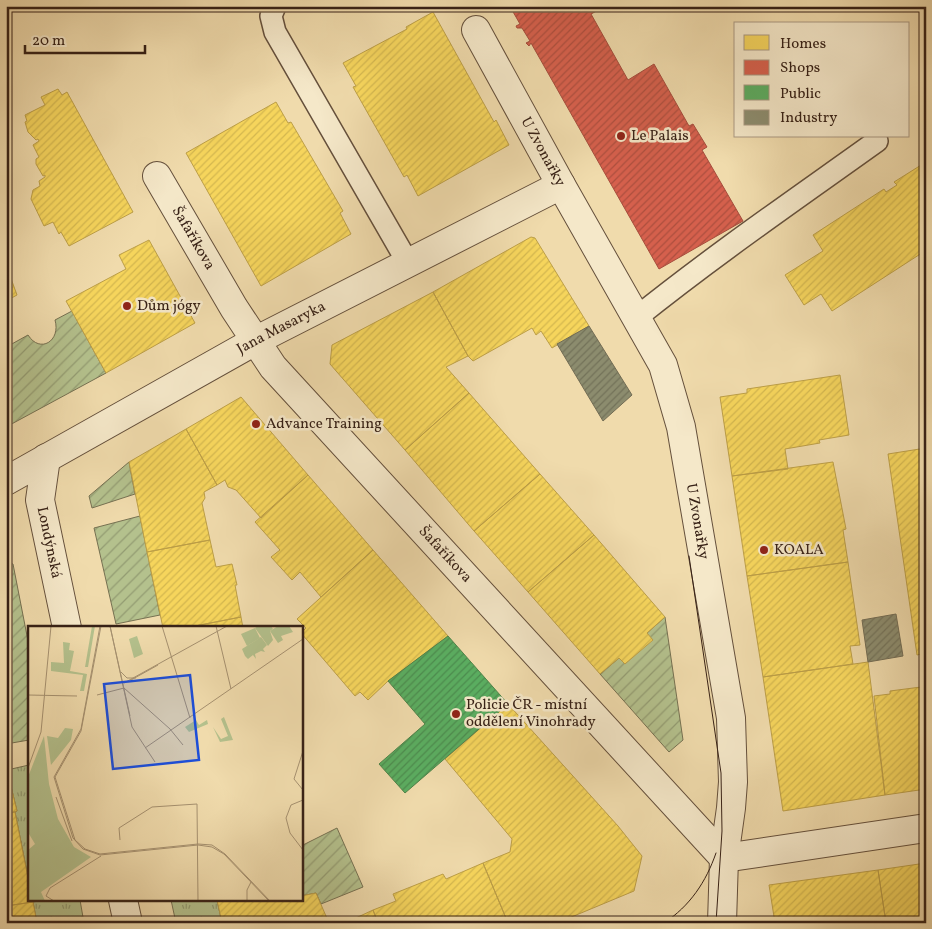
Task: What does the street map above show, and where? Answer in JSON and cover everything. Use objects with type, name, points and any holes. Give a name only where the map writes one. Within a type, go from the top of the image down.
[{"type":"street","name":"U Zvonařky","points":[[476,30],[561,186],[663,365],[681,427],[731,718],[733,782],[724,858]]},
{"type":"street","name":"Šafaříkova","points":[[157,176],[234,308],[274,366],[724,858]]},
{"type":"street","name":"Jana Masaryka","points":[[6,481],[255,340],[561,186]]},
{"type":"street","name":"Londýnská","points":[[46,458],[40,500],[67,626]]},
{"type":"street","points":[[720,922],[724,858],[926,828]]},
{"type":"street","points":[[123,902],[128,923]]},
{"type":"lane","points":[[275,6],[271,16],[275,32],[408,263]]},
{"type":"lane","points":[[636,318],[754,228],[877,140]]},
{"type":"green space","points":[[72,311],[106,373],[6,427],[6,338],[10,345],[28,335],[38,344],[48,342],[55,334],[55,320]]},
{"type":"green space","points":[[129,462],[135,494],[92,508],[89,496]]},
{"type":"green space","points":[[140,516],[160,615],[116,624],[94,528]]},
{"type":"green space","points":[[6,561],[13,564],[28,641],[28,740],[6,744]]},
{"type":"green space","points":[[665,617],[683,740],[669,752],[600,674],[619,658],[625,664],[647,633]]},
{"type":"green space","points":[[28,765],[28,877],[15,812],[17,811],[7,770]]},
{"type":"green space","points":[[337,828],[363,887],[321,904],[316,893],[302,896],[302,846]]},
{"type":"green space","points":[[33,902],[80,902],[84,923],[37,923]]},
{"type":"green space","points":[[171,902],[217,902],[222,923],[176,923]]},
{"type":"building: Homes","points":[[433,12],[494,122],[496,120],[509,145],[418,196],[407,175],[404,177],[353,87],[356,86],[343,63],[407,29],[406,27]]},
{"type":"building: Homes","points":[[58,89],[62,95],[67,92],[133,212],[69,246],[61,232],[59,234],[53,222],[44,226],[31,199],[33,190],[40,186],[39,181],[45,175],[43,176],[36,164],[36,159],[39,157],[33,145],[39,141],[28,132],[25,122],[27,121],[25,115],[45,105],[41,97]]},
{"type":"building: Homes","points":[[276,102],[288,123],[291,122],[343,211],[340,213],[351,234],[261,286],[186,153]]},
{"type":"building: Homes","points":[[926,162],[926,245],[922,248],[925,251],[832,311],[821,294],[804,305],[785,275],[823,251],[813,235],[884,189],[886,192],[897,185],[894,182]]},
{"type":"building: Homes","points":[[531,237],[535,238],[589,326],[552,348],[541,331],[536,335],[532,328],[473,361],[468,356],[433,292]]},
{"type":"building: Homes","name":"Dům jógy","points":[[149,240],[195,323],[106,373],[66,301],[126,269],[119,255]]},
{"type":"building: Homes","points":[[9,273],[17,295],[6,301],[6,275]]},
{"type":"building: Homes","points":[[433,292],[468,356],[446,367],[469,393],[405,450],[330,364],[332,345]]},
{"type":"building: Homes","points":[[840,375],[849,435],[819,440],[820,443],[785,449],[788,469],[732,476],[720,397],[747,393],[747,389]]},
{"type":"building: Homes","points":[[469,393],[540,474],[474,531],[405,450]]},
{"type":"building: Homes","points":[[241,397],[308,475],[261,518],[236,490],[228,487],[225,480],[217,485],[186,429]]},
{"type":"building: Homes","points":[[186,429],[217,485],[204,492],[205,498],[202,503],[210,540],[147,552],[129,462]]},
{"type":"building: Homes","points":[[926,448],[926,653],[917,655],[888,454]]},
{"type":"building: Homes","points":[[833,462],[846,529],[843,530],[848,562],[747,576],[732,476]]},
{"type":"building: Homes","points":[[540,474],[594,535],[528,592],[474,531]]},
{"type":"building: Homes","points":[[308,475],[373,550],[321,597],[300,572],[292,580],[271,557],[280,550],[255,522]]},
{"type":"building: Homes","points":[[594,535],[665,617],[647,633],[653,640],[625,664],[619,658],[600,674],[528,592]]},
{"type":"building: Homes","points":[[210,540],[216,567],[232,564],[241,617],[195,626],[163,626],[147,552]]},
{"type":"building: Homes","points":[[373,550],[448,636],[388,681],[368,700],[360,692],[355,696],[302,634],[306,628],[297,619]]},
{"type":"building: Homes","points":[[848,562],[860,645],[850,646],[853,664],[763,677],[747,576]]},
{"type":"building: Homes","points":[[241,617],[243,626],[195,626]]},
{"type":"building: Homes","points":[[868,662],[885,795],[783,811],[763,677]]},
{"type":"building: Homes","points":[[921,687],[926,689],[926,789],[885,795],[874,696],[890,694],[890,691]]},
{"type":"building: Homes","points":[[508,704],[618,826],[642,856],[634,891],[557,923],[508,923],[483,863],[510,852],[512,839],[445,759]]},
{"type":"building: Homes","points":[[6,766],[17,811],[6,814]]},
{"type":"building: Homes","points":[[15,812],[28,878],[28,902],[33,902],[6,906],[6,814]]},
{"type":"building: Homes","points":[[483,863],[508,923],[378,923],[373,910],[396,901],[393,894],[443,874],[446,879]]},
{"type":"building: Homes","points":[[926,863],[926,923],[886,923],[878,870]]},
{"type":"building: Homes","points":[[878,870],[886,923],[775,923],[769,885]]},
{"type":"building: Homes","points":[[316,893],[329,923],[222,923],[217,902],[302,902],[302,896]]},
{"type":"building: Homes","points":[[33,902],[37,923],[6,923],[6,906]]},
{"type":"building: Homes","points":[[373,910],[378,923],[345,923]]},
{"type":"building: Shops","points":[[508,6],[606,6],[591,14],[628,80],[654,64],[689,126],[693,124],[707,147],[702,150],[743,221],[659,269],[531,43],[529,46],[526,43],[530,41],[522,28],[517,28],[516,26],[520,24]]},
{"type":"building: Public","name":"Policie ČR - místní oddělení Vinohrady","points":[[448,636],[508,704],[405,793],[379,764],[425,724],[388,681]]},
{"type":"building: Industry","points":[[589,326],[632,395],[603,421],[557,344]]},
{"type":"building: Industry","points":[[896,614],[903,656],[868,662],[862,620]]},
{"type":"tram line","points":[[689,556],[721,773],[722,831],[716,923]]},
{"type":"tram line","points":[[664,923],[682,909],[696,892],[707,874],[716,853]]},
{"type":"place","name":"Le Palais","points":[[621,136]]},
{"type":"place","name":"Dům jógy","points":[[127,306]]},
{"type":"place","name":"Advance Training","points":[[256,424]]},
{"type":"place","name":"KOALA","points":[[764,550]]},
{"type":"place","name":"Policie ČR - místní oddělení Vinohrady","points":[[456,714]]}]
